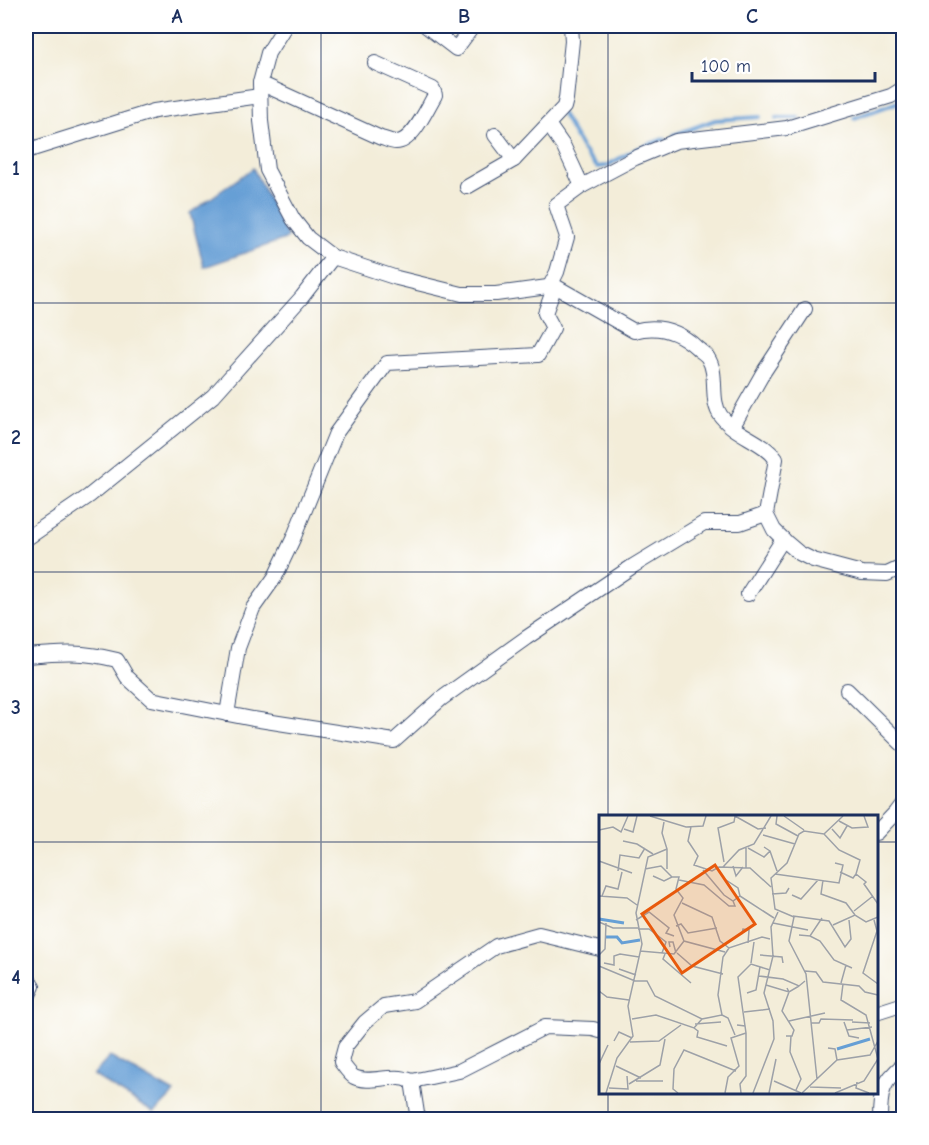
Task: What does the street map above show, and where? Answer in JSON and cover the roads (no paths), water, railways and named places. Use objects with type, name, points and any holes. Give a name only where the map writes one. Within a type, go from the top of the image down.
[{"type":"street","points":[[285,26],[268,53],[260,90],[267,170],[292,219],[308,238],[333,257],[397,279],[462,294],[504,293],[552,286],[634,331],[644,328],[669,329],[689,340],[708,358],[717,409],[722,417],[769,450],[776,459],[766,514],[774,530],[799,552],[813,560],[862,573],[887,574],[903,566]]},
{"type":"street","points":[[426,26],[456,49],[473,26]]},
{"type":"street","points":[[467,187],[514,160],[564,107],[572,41],[571,26]]},
{"type":"street","points":[[26,151],[154,111],[260,90],[381,138],[396,142],[406,139],[413,132],[435,95],[433,89],[375,63]]},
{"type":"street","points":[[227,714],[238,648],[253,608],[276,577],[336,433],[387,363],[538,355],[553,328],[544,313],[567,237],[556,205],[582,186],[635,158],[676,141],[787,128],[891,96],[903,88]]},
{"type":"street","points":[[548,124],[564,147],[582,186]]},
{"type":"street","points":[[495,135],[514,160]]},
{"type":"street","points":[[26,539],[89,496],[213,396],[302,297],[333,257]]},
{"type":"street","points":[[733,426],[763,372],[805,309]]},
{"type":"street","points":[[26,656],[75,652],[117,660],[127,677],[151,699],[227,714],[394,741],[441,699],[633,566],[704,523],[740,523],[766,514]]},
{"type":"street","points":[[748,594],[783,539]]},
{"type":"street","points":[[847,690],[903,746]]},
{"type":"street","points":[[878,831],[896,813],[903,801]]},
{"type":"street","points":[[599,949],[539,934],[496,946],[415,1001],[384,1006],[365,1022],[345,1047],[341,1062],[352,1076],[366,1079],[403,1077],[412,1081],[459,1071],[545,1027],[599,1031]]},
{"type":"street","points":[[26,976],[33,986],[26,1001]]},
{"type":"street","points":[[878,1012],[903,1004]]},
{"type":"street","points":[[880,1119],[881,1092],[891,1074],[903,1064]]},
{"type":"street","points":[[412,1081],[418,1119]]},
{"type":"water","points":[[253,168],[288,238],[204,267],[190,213]]},
{"type":"water","points":[[110,1057],[174,1093],[154,1113],[93,1075]]},
{"type":"waterway","points":[[854,118],[904,100]]},
{"type":"waterway","points":[[562,114],[582,149],[597,167],[606,166],[637,149],[664,139]]},
{"type":"waterway","points":[[674,135],[715,120],[760,117]]},
{"type":"waterway","points":[[777,118],[799,118]]}]
